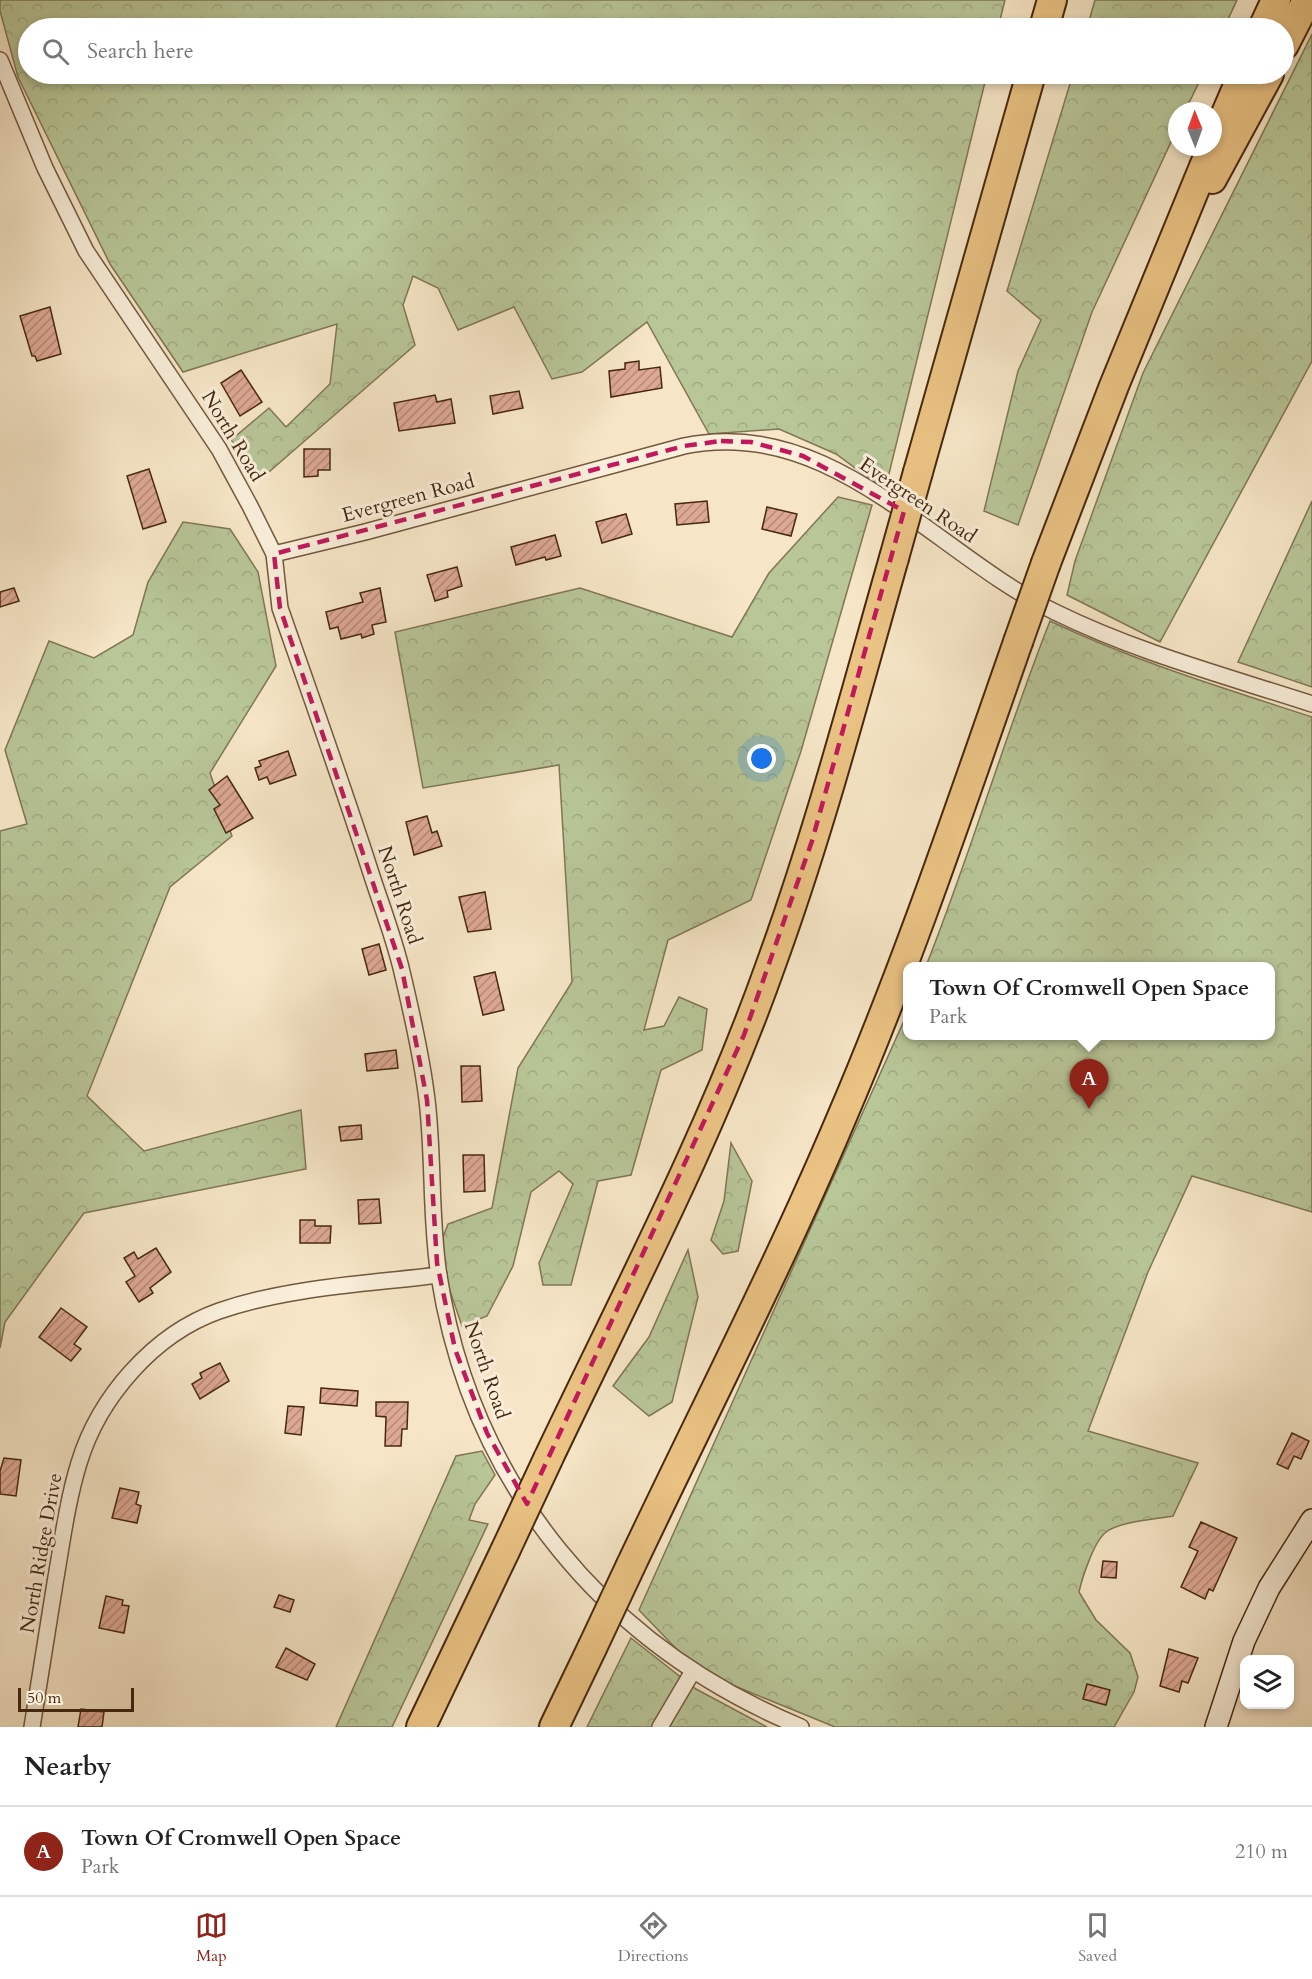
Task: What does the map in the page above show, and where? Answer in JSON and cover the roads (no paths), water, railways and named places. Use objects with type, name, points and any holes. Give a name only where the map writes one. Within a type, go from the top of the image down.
[{"type":"highway","points":[[1047,18],[1052,0]]},
{"type":"highway","points":[[1268,18],[1276,0]]},
{"type":"highway","points":[[1294,25],[1307,0]]},
{"type":"highway","points":[[421,1727],[700,1141],[759,997],[812,841],[1028,84]]},
{"type":"highway","points":[[1222,122],[1239,84]]},
{"type":"highway","points":[[1178,227],[1227,156],[1264,84]]},
{"type":"highway","points":[[904,962],[931,892],[1047,563],[1207,156]]},
{"type":"highway","points":[[554,1727],[822,1162],[862,1070],[903,964]]},
{"type":"street","name":"North Road","points":[[0,60],[45,168],[86,251],[219,449],[274,554],[280,608],[402,969],[427,1100],[432,1206],[439,1275],[455,1349],[474,1406],[516,1487],[553,1542],[601,1598],[658,1647],[693,1671],[742,1700],[801,1727]]},
{"type":"street","name":"Evergreen Road","points":[[274,554],[365,532],[684,446],[721,441],[751,442],[803,456],[835,470],[893,504],[998,580],[1063,616],[1126,642],[1312,704]]},
{"type":"street","name":"North Ridge Drive","points":[[32,1727],[68,1502],[79,1461],[98,1416],[130,1373],[165,1339],[217,1312],[269,1296],[439,1275]]},
{"type":"street","points":[[1216,1727],[1244,1641],[1269,1588],[1312,1520]]},
{"type":"street","points":[[660,1727],[693,1671]]},
{"type":"place","name":"Town Of Cromwell Open Space","points":[[1089,1109]]}]
